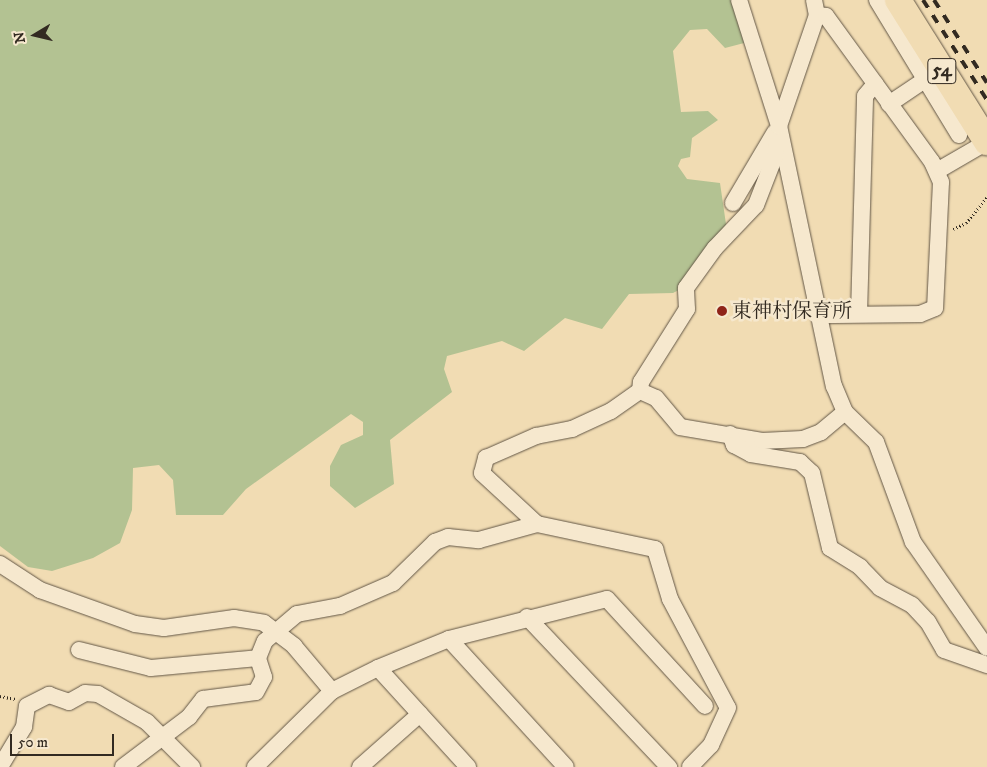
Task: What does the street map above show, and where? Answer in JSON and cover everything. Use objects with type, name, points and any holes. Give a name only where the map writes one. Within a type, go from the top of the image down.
[{"type":"main road","name":"54","points":[[898,0],[987,142]]},
{"type":"street","points":[[738,0],[779,126],[834,386],[845,412],[876,442],[913,542],[987,648]]},
{"type":"street","points":[[876,0],[959,135]]},
{"type":"street","points":[[537,524],[482,473],[486,458],[536,436],[572,428],[611,411],[640,391],[641,382],[687,309],[686,288],[715,248],[756,205],[775,156],[779,126],[815,8],[826,16],[937,171],[939,213],[935,308],[920,314],[820,315]]},
{"type":"street","points":[[889,104],[926,79]]},
{"type":"street","points":[[858,314],[865,96],[875,84]]},
{"type":"street","points":[[733,203],[779,126]]},
{"type":"street","points":[[937,171],[987,142]]},
{"type":"street","points":[[640,391],[656,398],[680,427],[784,443],[821,432],[845,412]]},
{"type":"street","points":[[730,434],[734,445],[751,454],[800,462],[812,473],[830,548],[860,567],[880,588],[912,605],[928,622],[944,650],[987,665]]},
{"type":"street","points":[[123,767],[189,717],[203,699],[256,692],[264,677],[258,658],[275,629],[297,614],[340,606],[393,583],[435,542],[458,536],[479,540],[537,524],[655,549],[670,599],[728,708],[711,745],[690,767]]},
{"type":"street","points":[[0,564],[40,590],[135,624],[164,628],[234,618],[275,629],[332,692]]},
{"type":"street","points":[[255,767],[332,692],[378,668],[449,640],[527,617],[607,599],[705,706]]},
{"type":"street","points":[[527,617],[669,767]]},
{"type":"street","points":[[449,640],[566,767]]},
{"type":"street","points":[[79,650],[151,668],[258,658]]},
{"type":"street","points":[[378,668],[468,767]]},
{"type":"street","points":[[0,767],[24,727],[27,706],[49,695],[69,702],[85,693],[98,694],[164,735],[192,767]]},
{"type":"street","points":[[360,767],[420,714]]},
{"type":"path","points":[[939,213],[948,232],[966,223],[987,197]]},
{"type":"green space","points":[[0,0],[732,0],[748,42],[725,48],[707,29],[690,30],[673,51],[681,112],[708,111],[718,120],[692,138],[690,157],[681,159],[678,166],[687,179],[720,183],[727,231],[694,282],[673,293],[629,294],[602,329],[565,318],[524,351],[502,341],[447,356],[444,369],[452,392],[390,440],[394,484],[355,508],[330,486],[330,466],[341,445],[363,435],[363,422],[351,414],[246,489],[223,515],[176,515],[173,480],[159,465],[133,468],[132,510],[120,543],[93,558],[52,571],[28,567],[0,546]]},
{"type":"railway","points":[[923,0],[987,100]]},
{"type":"railway","points":[[934,0],[987,83]]},
{"type":"place","name":"東神村保育所","points":[[722,311]]}]
